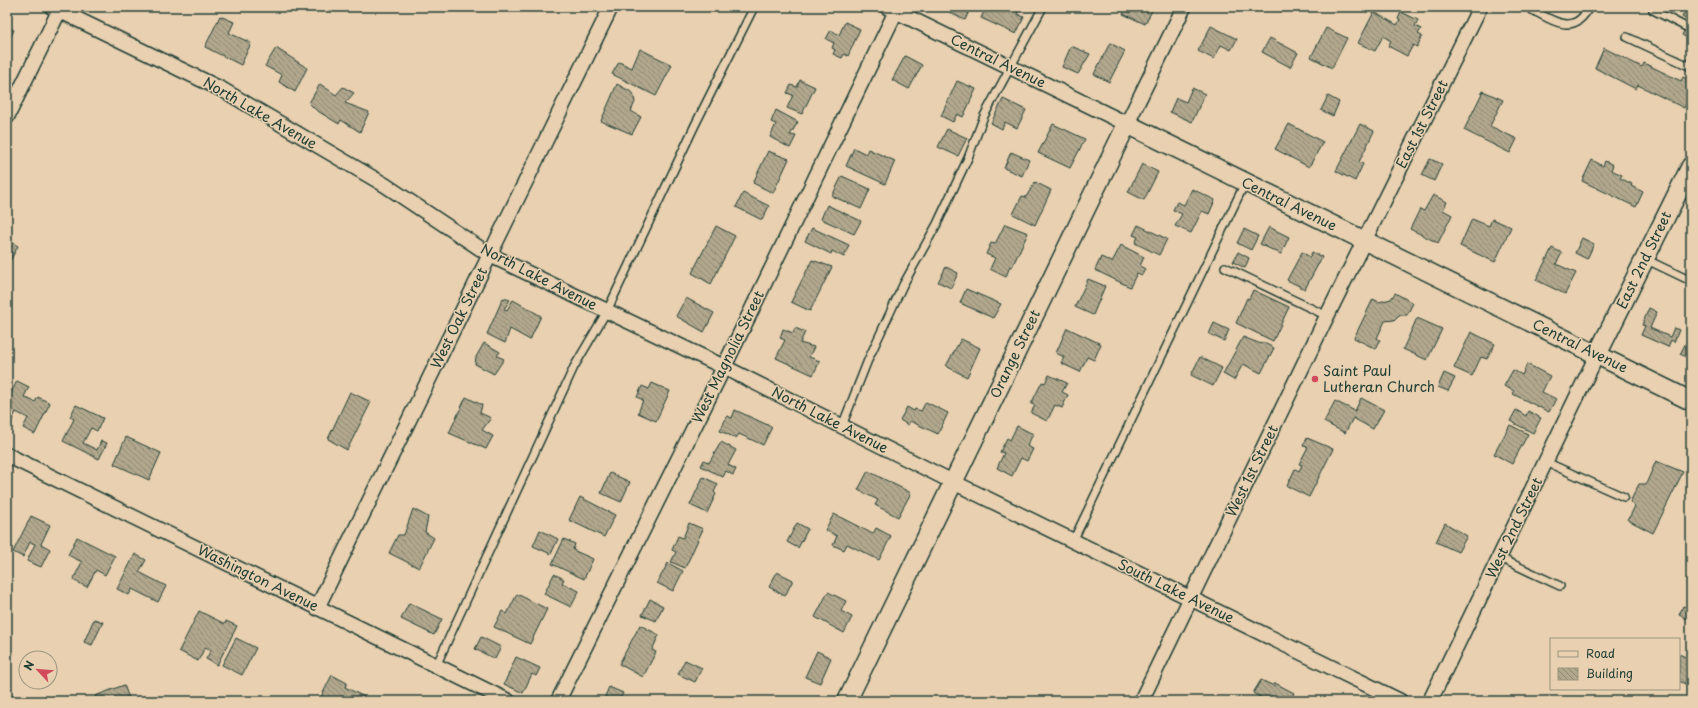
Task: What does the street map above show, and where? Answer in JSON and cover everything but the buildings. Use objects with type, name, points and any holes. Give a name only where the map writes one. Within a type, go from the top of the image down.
[{"type":"street","name":"West Oak Street","points":[[317,608],[611,7]]},
{"type":"street","name":"Orange Street","points":[[847,701],[1184,7]]},
{"type":"street","name":"East 1st Street","points":[[1364,240],[1480,7]]},
{"type":"street","name":"North Lake Avenue","points":[[57,8],[223,90],[384,185],[490,255],[724,367],[953,482]]},
{"type":"street","points":[[7,117],[57,8]]},
{"type":"street","name":"Central Avenue","points":[[893,8],[1245,183],[1691,401]]},
{"type":"street","name":"West Magnolia Street","points":[[558,701],[724,367],[893,8]]},
{"type":"street","name":"East 2nd Street","points":[[1597,355],[1691,166]]},
{"type":"street","name":"West 1st Street","points":[[1141,701],[1364,240]]},
{"type":"street","name":"West 2nd Street","points":[[1430,701],[1597,355]]},
{"type":"street","name":"Washington Avenue","points":[[7,455],[508,701]]},
{"type":"street","name":"South Lake Avenue","points":[[953,482],[1400,701]]},
{"type":"lane","points":[[436,666],[574,367],[607,311],[695,124],[754,7]]},
{"type":"lane","points":[[842,426],[868,360],[903,285],[937,224],[968,158],[984,116],[1043,7]]},
{"type":"lane","points":[[1526,7],[1563,25],[1571,25],[1581,19],[1589,7]]},
{"type":"lane","points":[[1654,7],[1653,10],[1686,27]]},
{"type":"lane","points":[[1627,37],[1691,67]]},
{"type":"lane","points":[[1073,541],[1245,183]]},
{"type":"lane","points":[[1645,259],[1691,281]]},
{"type":"lane","points":[[1225,267],[1327,316]]},
{"type":"lane","points":[[1546,462],[1624,497]]},
{"type":"lane","points":[[1500,558],[1560,586]]},
{"type":"place","name":"Saint Paul Lutheran Church","points":[[1315,379]]}]
